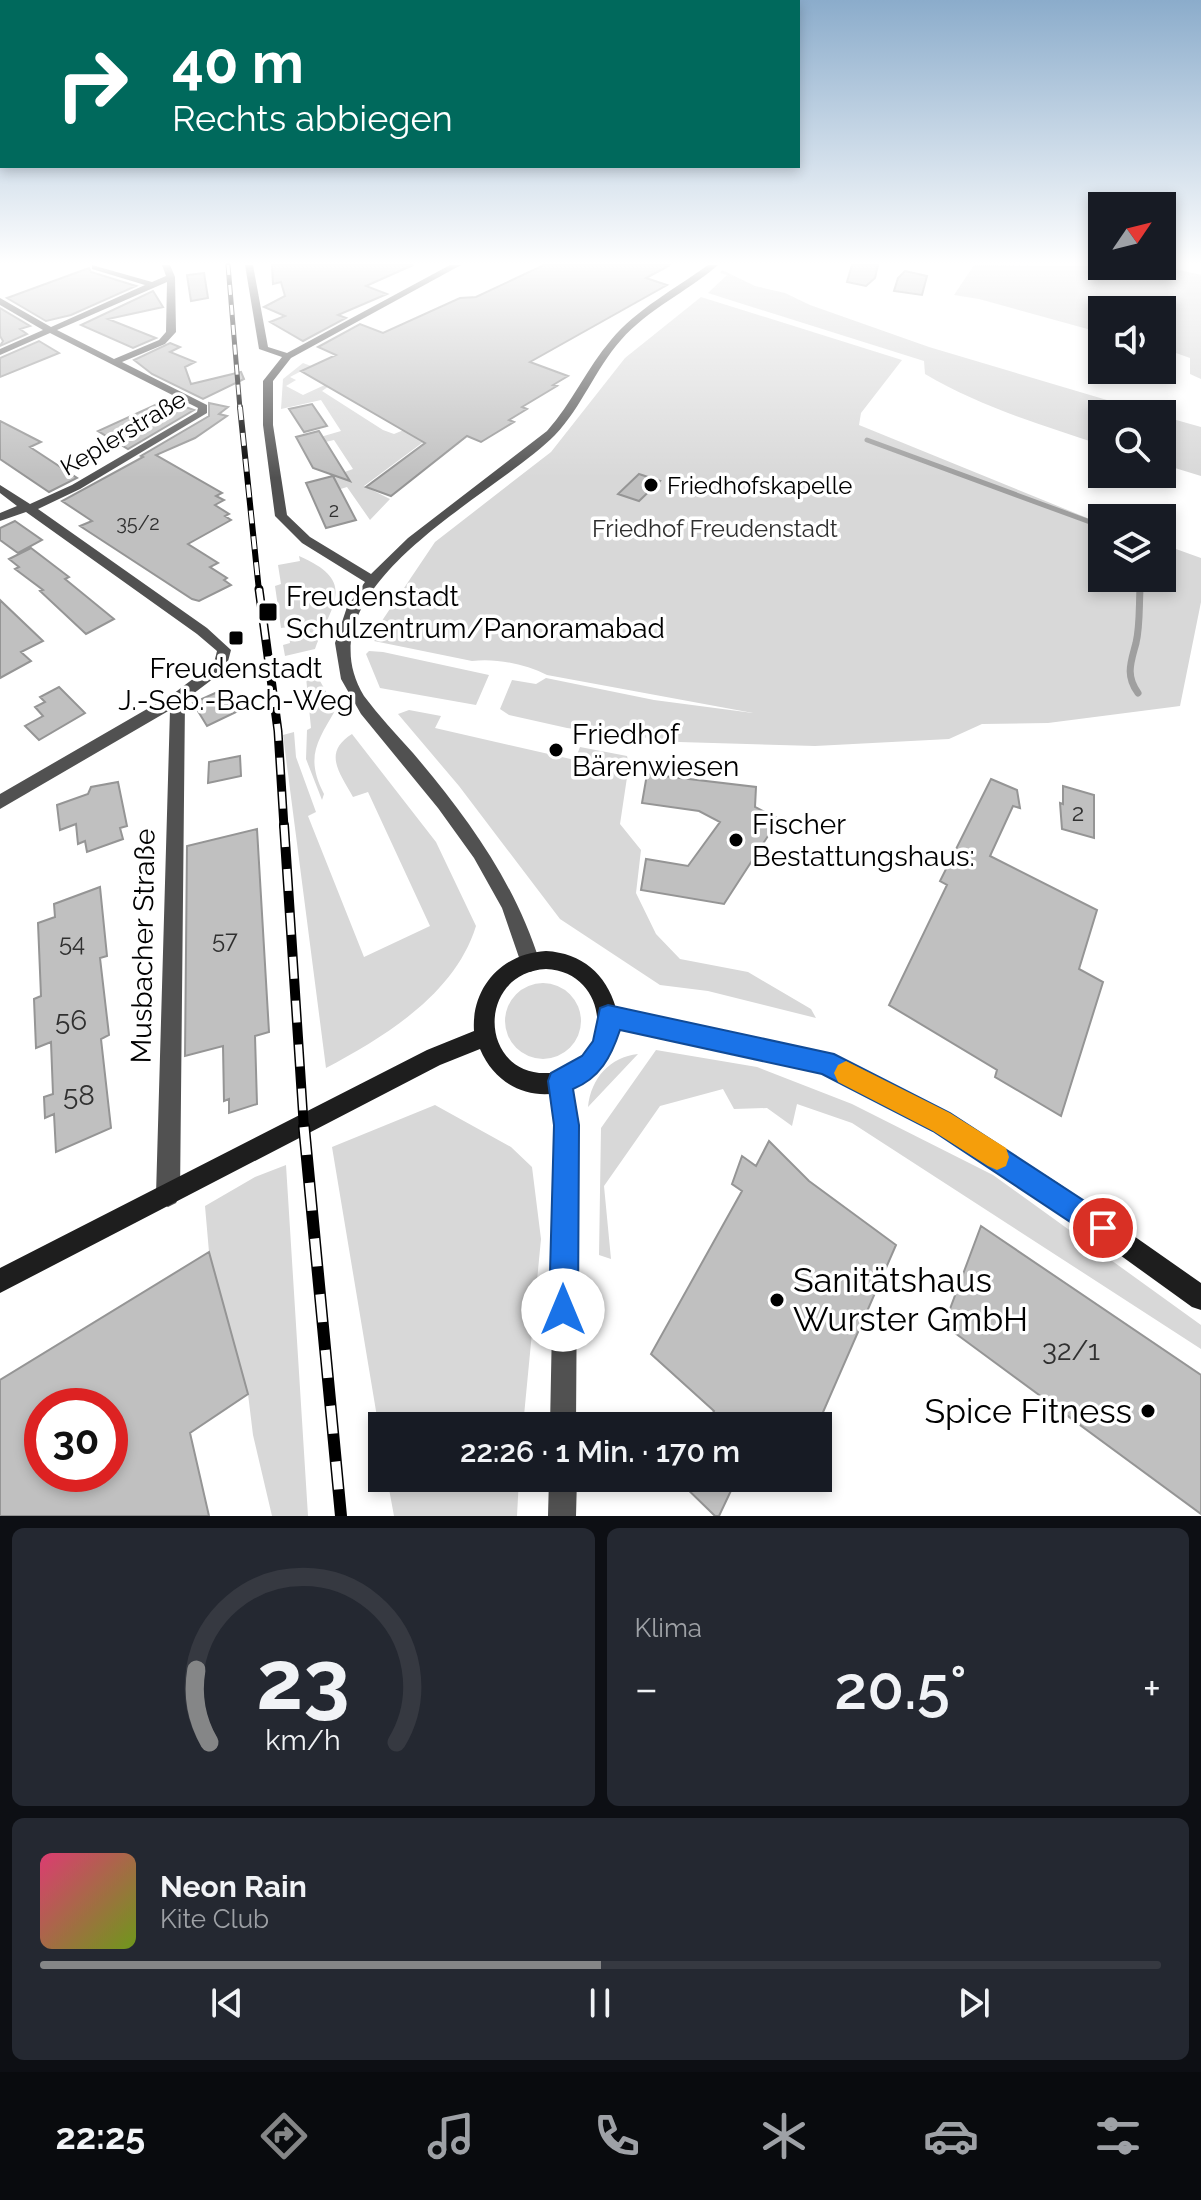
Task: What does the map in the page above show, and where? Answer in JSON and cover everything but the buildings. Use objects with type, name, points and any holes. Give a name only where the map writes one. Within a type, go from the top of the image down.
[{"type":"street","points":[[0,352],[37,336]]},
{"type":"street","name":"Keplerstraße","points":[[27,508],[76,487],[202,413],[203,407],[62,336]]},
{"type":"street","points":[[117,361],[168,336]]},
{"type":"street","points":[[262,336],[264,349],[288,356]]},
{"type":"street","points":[[326,336],[288,356],[268,381],[268,425],[281,516],[306,540],[371,580]]},
{"type":"street","points":[[530,963],[519,929],[489,865],[448,807],[367,709],[348,680],[340,649],[347,621],[371,580],[397,555],[550,433],[620,336]]},
{"type":"street","points":[[0,488],[202,631],[224,650],[221,665],[178,698],[0,802]]},
{"type":"street","points":[[0,517],[27,508]]},
{"type":"street","name":"Musbacher Straße","points":[[168,1195],[178,698]]},
{"type":"street","points":[[550,960],[570,964],[587,974],[601,989],[608,1016],[609,1028],[591,1064],[574,1077],[560,1081],[533,1083],[513,1076],[497,1064],[483,1026],[486,1005],[496,986],[511,972],[530,963],[550,960]]},
{"type":"street","points":[[608,1016],[825,1062],[942,1122],[1053,1193],[1201,1298]]},
{"type":"street","points":[[0,1281],[434,1057],[485,1037]]},
{"type":"street","points":[[560,1081],[567,1125],[563,1412]]},
{"type":"street","points":[[562,1516],[563,1492]]},
{"type":"green space","name":"Friedhof Freudenstadt","points":[[653,336],[825,336],[902,360],[861,413],[859,425],[1088,518],[1088,592],[1176,592],[1176,549],[1201,558],[1201,602],[1180,706],[1048,723],[982,724],[949,739],[815,746],[679,742],[567,728],[509,715],[500,709],[512,680],[536,684],[546,678],[654,700],[753,713],[547,675],[510,663],[472,661],[369,640],[435,542],[551,452],[625,358]]},
{"type":"green space","points":[[844,336],[897,336],[1107,400],[1088,400],[1088,440],[990,406],[925,374],[924,361]]},
{"type":"green space","points":[[1176,336],[1201,336],[1201,379],[1190,374],[1190,358],[1176,353]]},
{"type":"green space","points":[[303,363],[311,366],[290,377],[296,380],[286,386],[303,395],[342,377],[322,391],[383,430],[394,434],[428,420],[445,439],[460,445],[430,437],[364,486],[390,499],[370,520],[347,487],[331,492],[325,479],[353,469],[334,440],[321,443],[317,438],[341,431],[321,400],[281,409],[283,379]]},
{"type":"green space","points":[[1176,420],[1201,427],[1201,476],[1176,468]]},
{"type":"green space","points":[[299,556],[329,575],[336,595],[315,649],[285,656],[283,645],[290,643],[288,627],[281,628],[275,586],[281,584],[278,565],[300,561]]},
{"type":"green space","points":[[369,651],[489,675],[476,705],[380,688],[366,654]]},
{"type":"green space","points":[[315,659],[320,681],[336,709],[323,731],[314,760],[324,794],[322,800],[306,759],[307,730],[311,728],[305,667]]},
{"type":"green space","points":[[409,710],[441,716],[435,728],[575,760],[580,747],[627,756],[629,764],[620,824],[641,850],[636,893],[656,934],[680,959],[748,972],[811,1009],[816,1018],[708,991],[660,985],[560,919],[459,786],[398,714]]},
{"type":"green space","points":[[294,732],[296,757],[316,812],[308,816],[364,957],[430,926],[368,792],[353,797],[339,772],[336,764],[338,748],[352,734],[436,842],[476,926],[452,972],[416,1010],[372,1042],[326,1068],[283,735]]},
{"type":"green space","points":[[543,983],[558,986],[570,994],[578,1006],[581,1021],[578,1036],[570,1048],[558,1056],[543,1059],[528,1056],[516,1048],[508,1036],[505,1021],[508,1006],[516,994],[528,986]]},
{"type":"green space","points":[[656,1050],[757,1067],[852,1104],[993,1175],[1201,1325],[1201,1349],[852,1123],[797,1104],[792,1126],[767,1108],[734,1109],[723,1089],[660,1106],[604,1186],[611,1259],[599,1255],[601,1128]]},
{"type":"green space","points":[[638,1054],[588,1107],[593,1087],[604,1071],[619,1059]]},
{"type":"green space","points":[[435,1105],[511,1147],[532,1167],[541,1239],[524,1412],[376,1412],[332,1147]]},
{"type":"green space","points":[[286,1165],[308,1516],[272,1516],[253,1435],[248,1394],[209,1252],[205,1206],[255,1177]]},
{"type":"green space","points":[[390,1492],[518,1492],[517,1516],[394,1516]]},
{"type":"waterway","points":[[867,440],[1088,521]]},
{"type":"waterway","points":[[1138,693],[1130,668],[1138,630],[1140,592]]},
{"type":"railway","points":[[234,336],[240,409]]},
{"type":"railway","points":[[240,407],[259,591]]},
{"type":"railway","points":[[259,589],[278,731],[284,827]]},
{"type":"railway","points":[[284,825],[304,1129]]},
{"type":"railway","points":[[304,1127],[341,1516]]},
{"type":"slow traffic","points":[[846,1073],[942,1122],[997,1157]]},
{"type":"place","name":"Friedhofskapelle","points":[[651,485]]},
{"type":"place","name":"Freudenstadt Schulzentrum/Panoramabad","points":[[268,612]]},
{"type":"place","name":"Freudenstadt J.-Seb.-Bach-Weg","points":[[236,638]]},
{"type":"place","name":"Friedhof Bärenwiesen","points":[[556,750]]},
{"type":"place","name":"Fischer Bestattungshaus:","points":[[736,840]]},
{"type":"place","name":"Sanitätshaus Wurster GmbH","points":[[777,1300]]},
{"type":"place","name":"Spice Fitness","points":[[1148,1411]]},
{"type":"route","points":[[563,1310],[567,1125],[560,1081],[574,1077],[591,1064],[609,1028],[608,1016],[825,1062],[942,1122],[1103,1228]]}]
